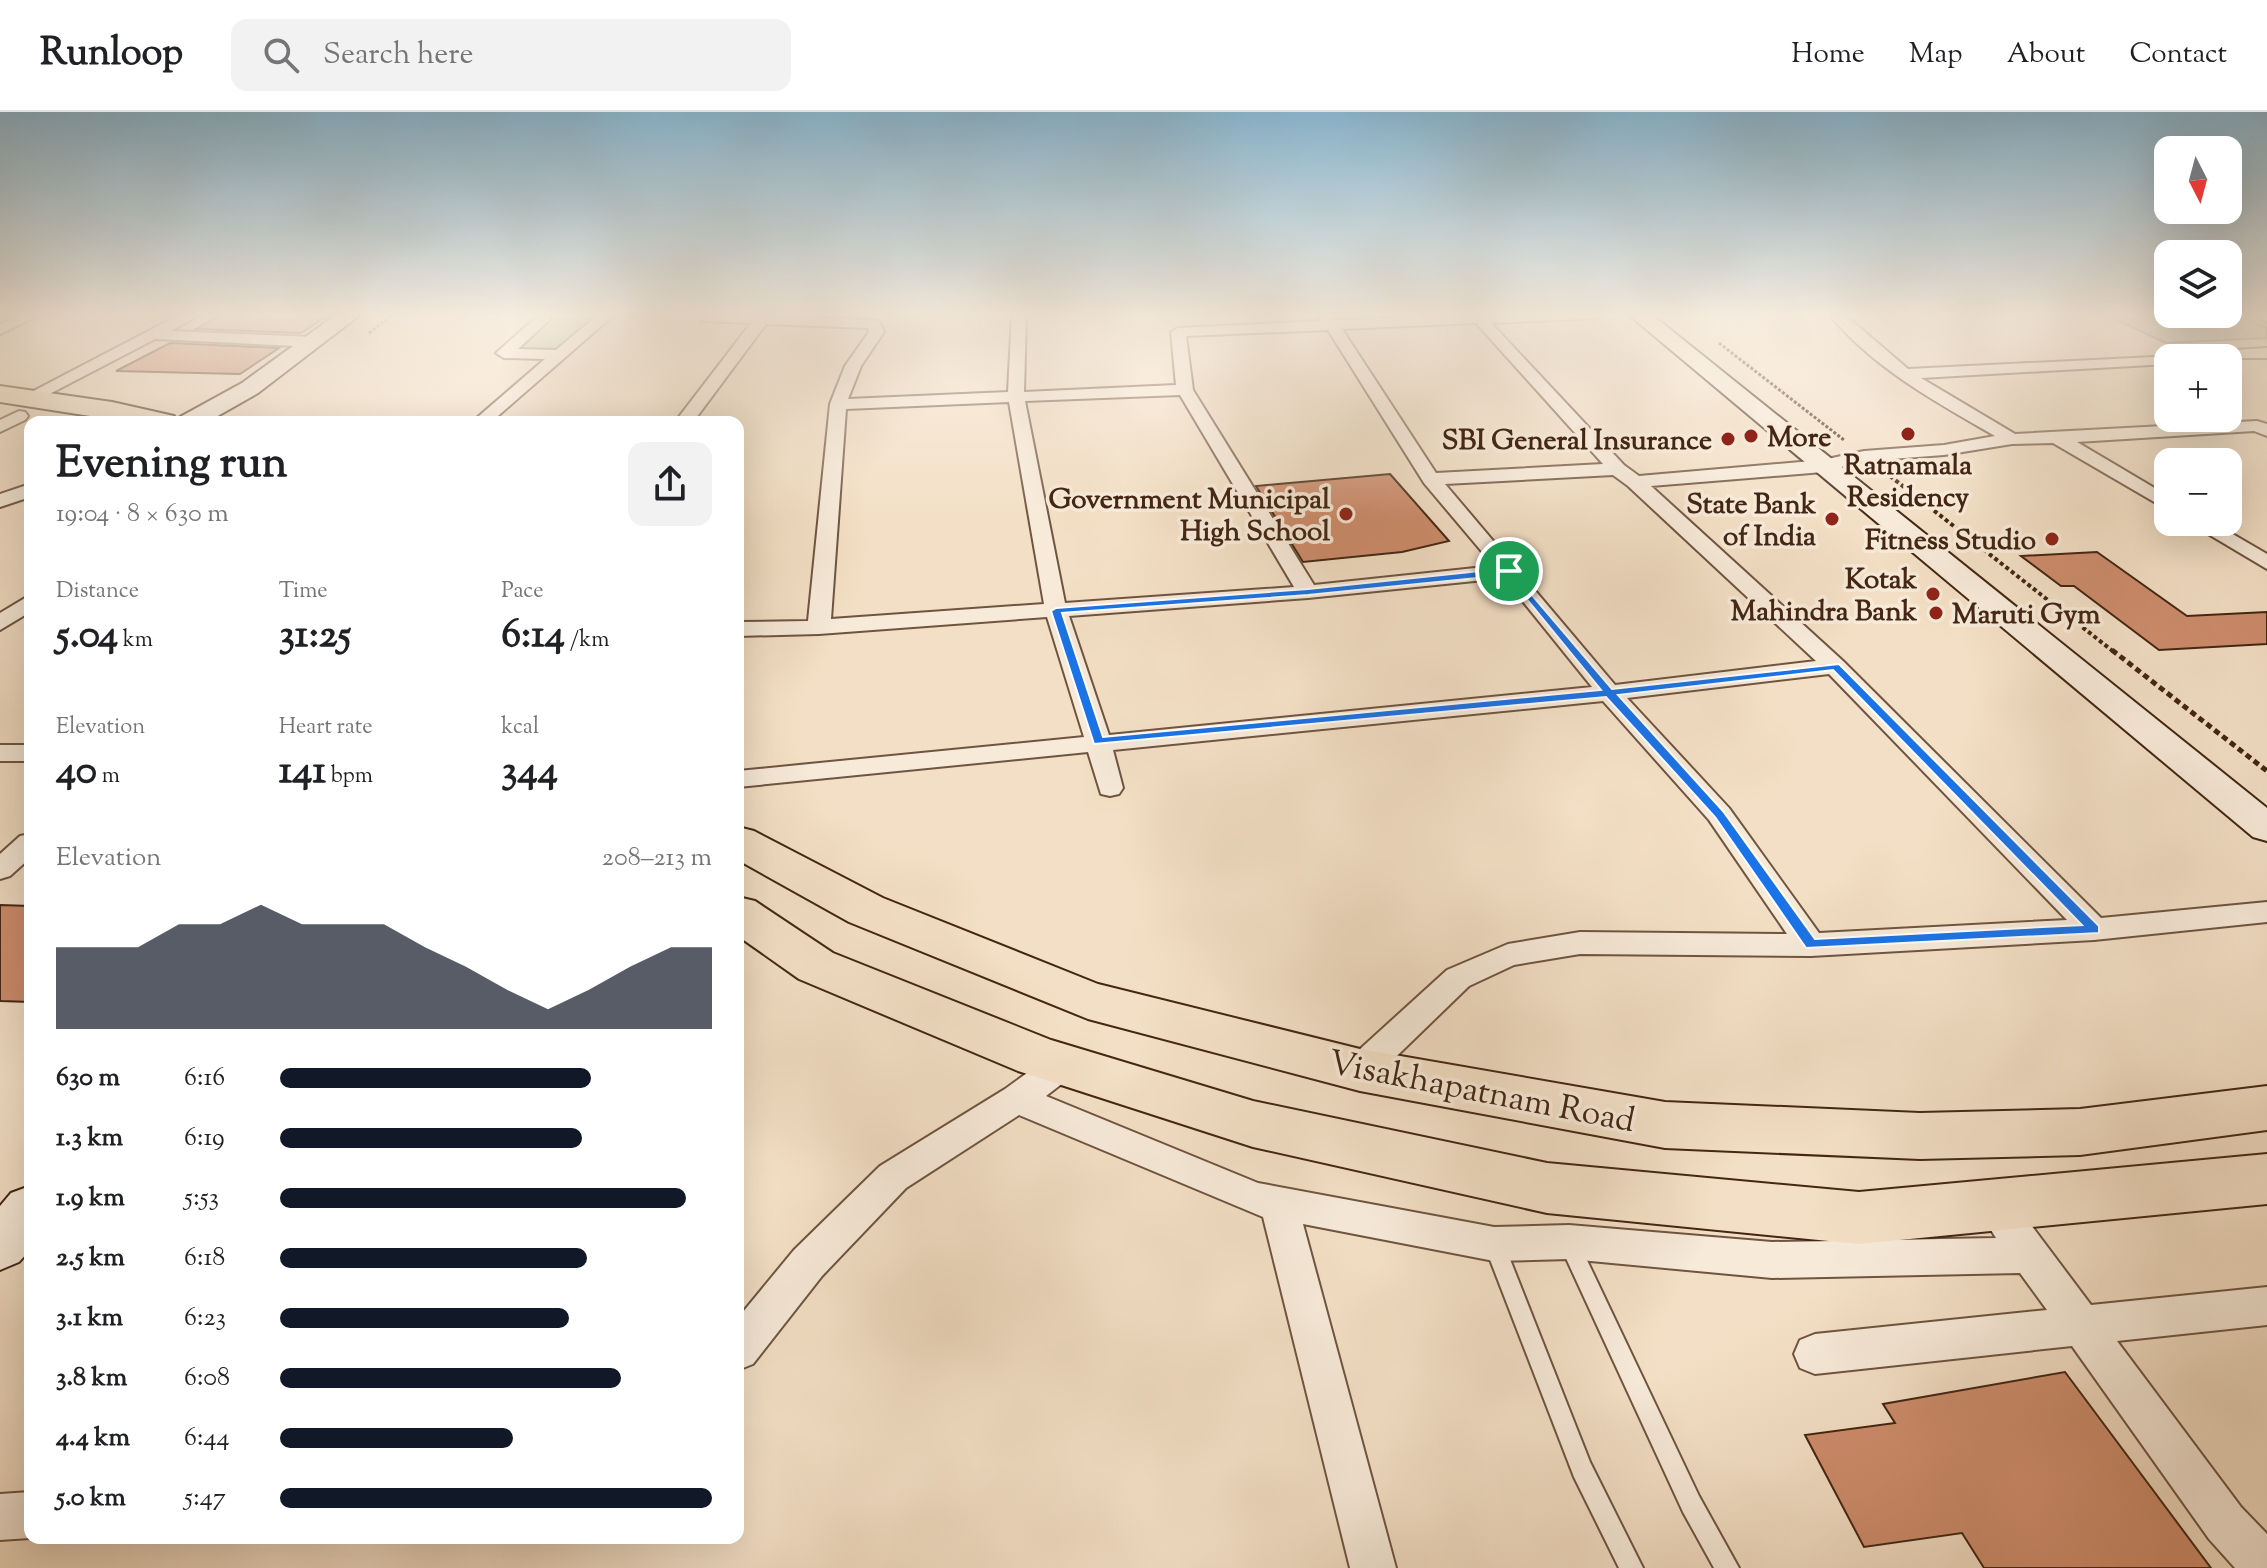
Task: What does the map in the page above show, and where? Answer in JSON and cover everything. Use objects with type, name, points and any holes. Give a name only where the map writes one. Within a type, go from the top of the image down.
[{"type":"main road","points":[[200,416],[258,382]]},
{"type":"main road","points":[[235,416],[283,382]]},
{"type":"main road","points":[[1733,382],[1844,461],[2267,828]]},
{"type":"main road","points":[[1747,382],[2267,793]]},
{"type":"main road","points":[[0,394],[12,413],[63,416]]},
{"type":"main road","name":"Visakhapatnam Road","points":[[744,844],[866,910],[1088,1000],[1360,1070],[1665,1125],[1888,1135],[2080,1132],[2267,1108]]},
{"type":"main road","points":[[744,917],[816,966],[1064,1064],[1253,1124],[1547,1188],[1859,1218],[2267,1179]]},
{"type":"main road","points":[[0,1245],[24,1217]]},
{"type":"street","points":[[12,413],[70,382]]},
{"type":"street","points":[[488,416],[528,382]]},
{"type":"street","points":[[689,416],[715,382]]},
{"type":"street","points":[[819,627],[838,404],[844,382]]},
{"type":"street","points":[[1017,382],[1016,396],[1056,611],[1110,788]]},
{"type":"street","points":[[1184,382],[1185,390],[1308,592]]},
{"type":"street","points":[[1368,382],[1431,479],[1609,693],[1719,814],[1811,945]]},
{"type":"street","points":[[1538,382],[1626,476],[1835,666],[2094,929]]},
{"type":"street","points":[[1917,382],[2012,439]]},
{"type":"street","points":[[838,404],[1185,390]]},
{"type":"street","points":[[2242,418],[2264,428]]},
{"type":"street","points":[[1431,479],[1626,476],[1844,461],[2012,439],[2264,428]]},
{"type":"street","points":[[2057,438],[2154,496]]},
{"type":"street","points":[[0,501],[24,492]]},
{"type":"street","points":[[2222,536],[2267,563]]},
{"type":"street","points":[[744,629],[819,627],[1308,592],[1509,571]]},
{"type":"street","points":[[0,623],[24,606]]},
{"type":"street","points":[[744,778],[1098,741],[1609,693],[1835,666]]},
{"type":"street","points":[[0,753],[24,753]]},
{"type":"street","points":[[0,869],[24,848]]},
{"type":"street","points":[[1360,1070],[1458,978],[1508,955],[1580,943],[1811,945],[2094,929],[2267,912]]},
{"type":"street","points":[[744,1343],[808,1263],[893,1177],[1017,1099],[1064,1064]]},
{"type":"street","points":[[1017,1099],[1255,1199],[1494,1244],[1569,1242],[1772,1260],[2030,1255]]},
{"type":"street","points":[[1278,1203],[1373,1568]]},
{"type":"street","points":[[1994,1205],[2225,1523],[2267,1568]]},
{"type":"street","points":[[1815,1354],[2267,1306]]},
{"type":"street","points":[[0,1517],[24,1515]]},
{"type":"lane","points":[[1569,1242],[1691,1504],[1727,1568]]},
{"type":"lane","points":[[1494,1244],[1582,1469],[1631,1568]]},
{"type":"path","points":[[1761,382],[1844,461],[2267,771]]},
{"type":"building","name":"Government Municipal High School","points":[[1390,474],[1449,541],[1402,552],[1303,562],[1256,486]]},
{"type":"building","points":[[2097,552],[2187,616],[2267,612],[2267,644],[2159,650],[2074,586],[2061,586],[2021,556]]},
{"type":"building","points":[[0,905],[24,906],[24,1002],[0,1001]]},
{"type":"building","points":[[2065,1372],[2211,1568],[1984,1568],[1962,1533],[1864,1547],[1805,1435],[1895,1423],[1883,1404]]},
{"type":"place","name":"Ratnamala Residency","points":[[1908,434]]},
{"type":"place","name":"More","points":[[1751,436]]},
{"type":"place","name":"SBI General Insurance","points":[[1728,439]]},
{"type":"place","name":"Government Municipal High School","points":[[1346,514]]},
{"type":"place","name":"State Bank of India","points":[[1832,519]]},
{"type":"place","name":"Fitness Studio","points":[[2052,539]]},
{"type":"place","name":"Kotak Mahindra Bank","points":[[1933,594]]},
{"type":"place","name":"Maruti Gym","points":[[1936,613]]},
{"type":"route","points":[[1509,571],[1308,592],[1056,611],[1098,741],[1609,693],[1719,814],[1811,945],[2094,929],[1835,666],[1609,693],[1509,571]]}]
